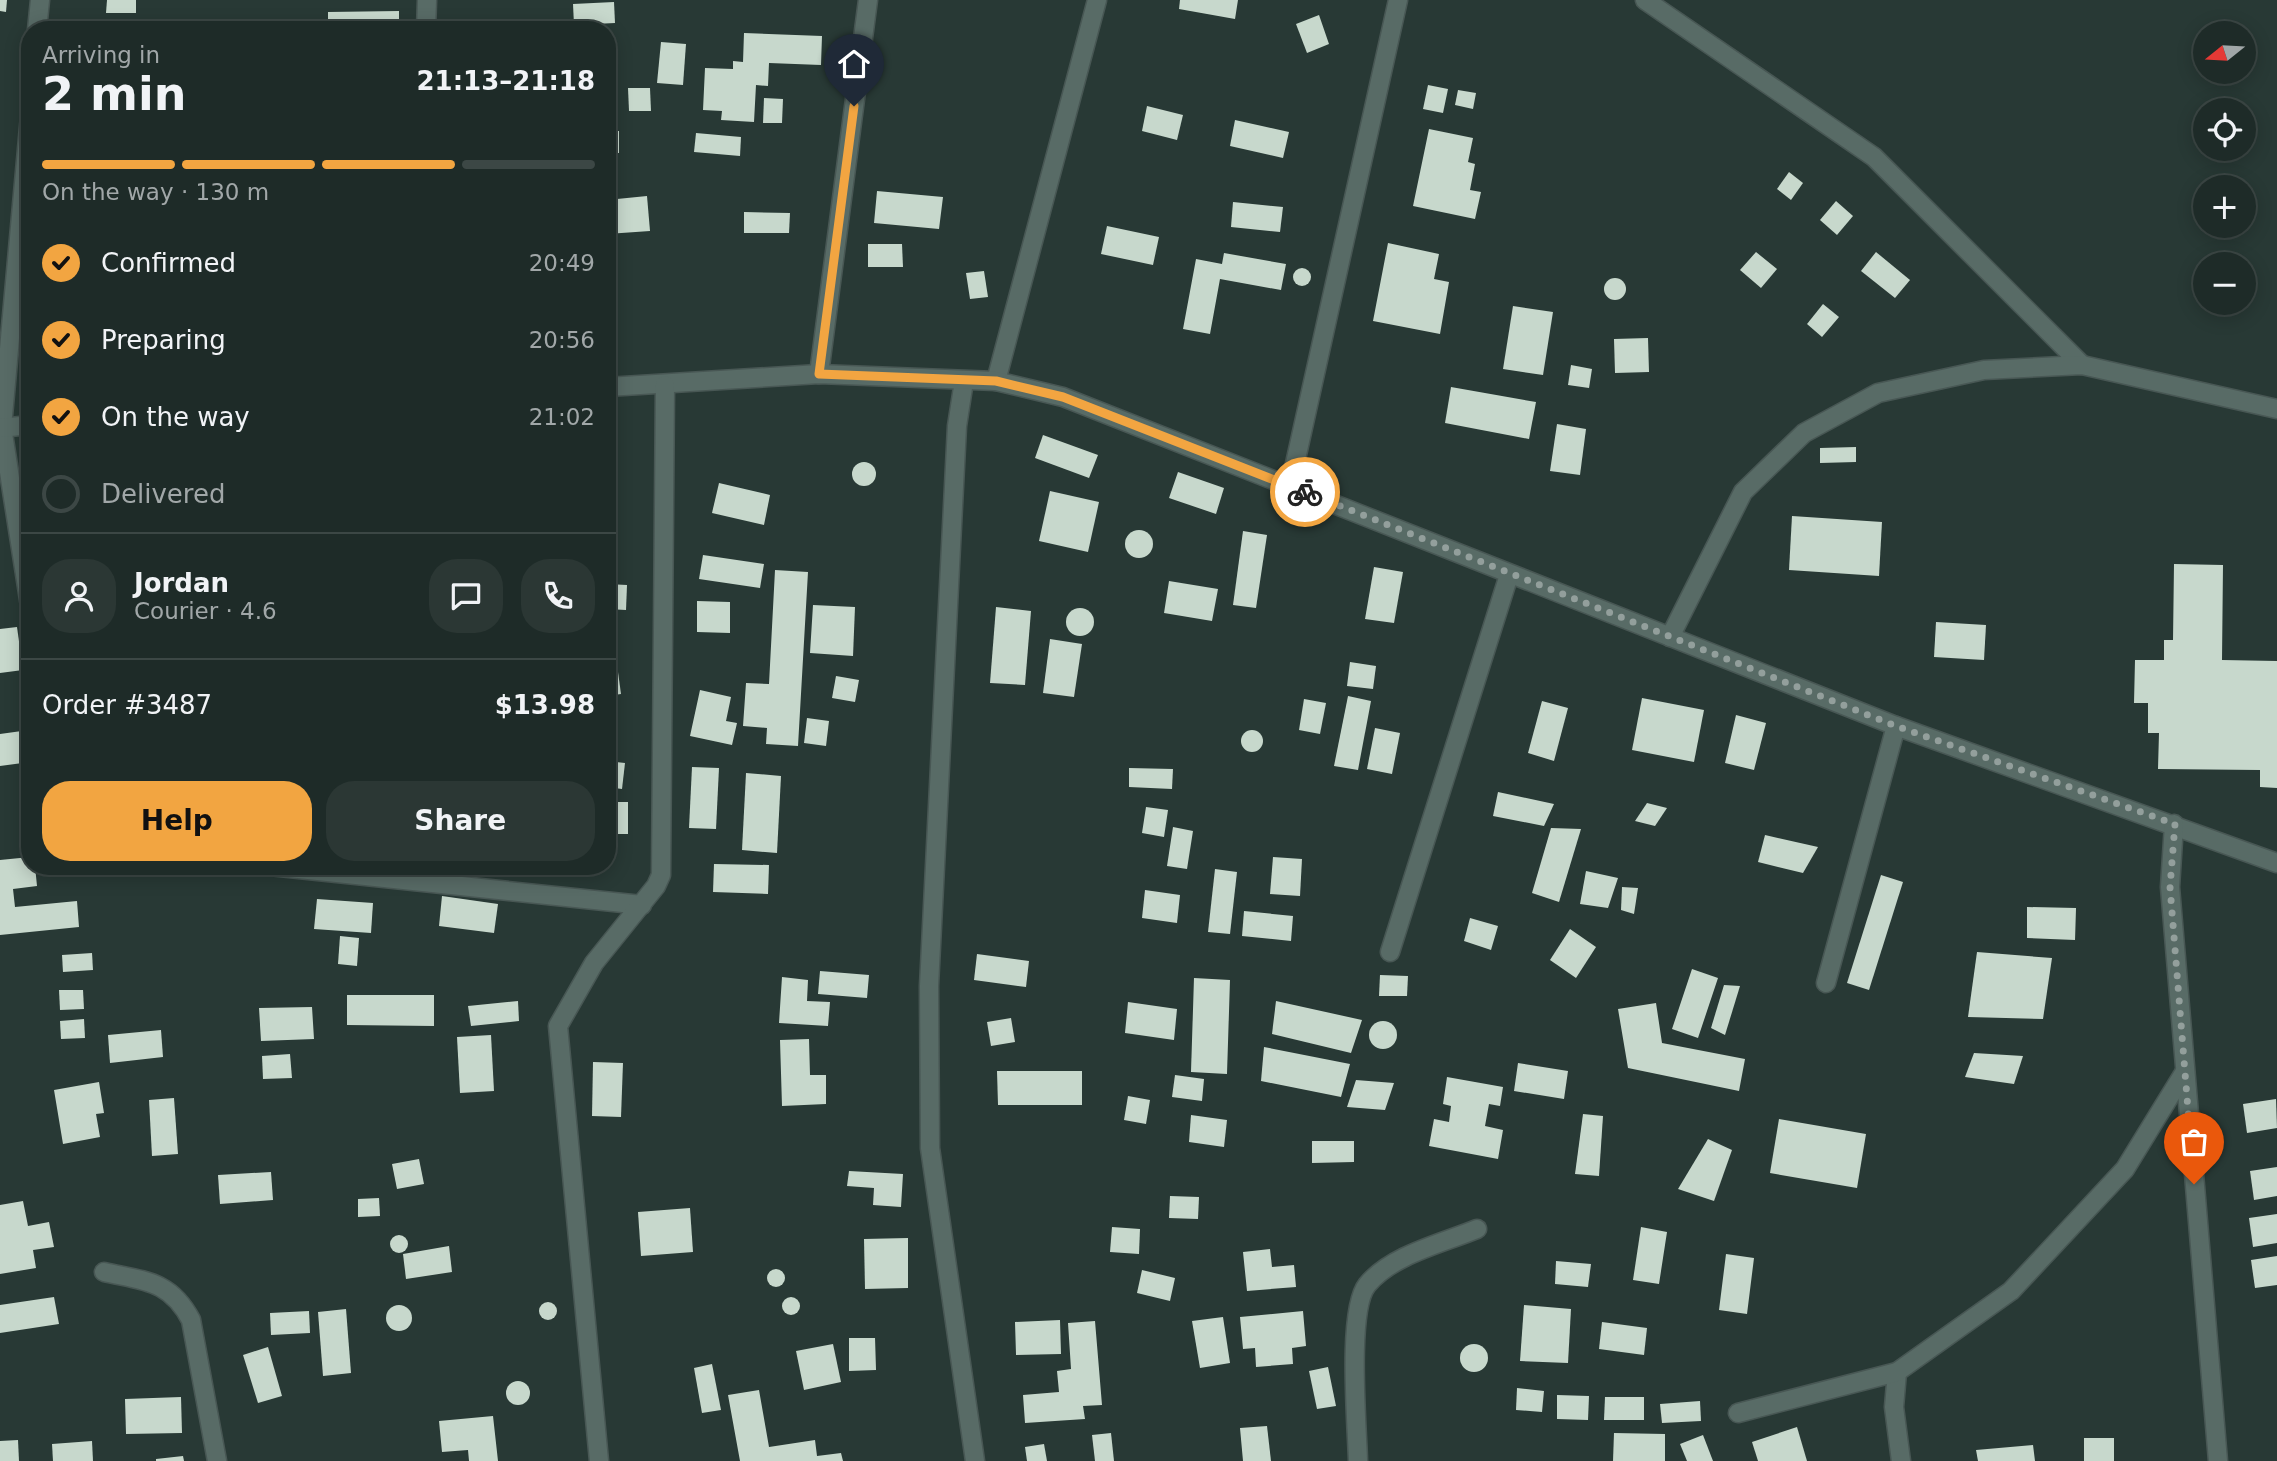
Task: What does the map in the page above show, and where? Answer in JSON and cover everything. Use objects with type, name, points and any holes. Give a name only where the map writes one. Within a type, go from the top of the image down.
[{"type":"street","points":[[38,21],[40,0]]},
{"type":"street","points":[[426,21],[427,0]]},
{"type":"street","points":[[819,374],[868,0]]},
{"type":"street","points":[[996,381],[1097,0]]},
{"type":"street","points":[[1290,486],[1398,0]]},
{"type":"street","points":[[1645,0],[1874,157],[2082,365]]},
{"type":"street","points":[[21,213],[1,427],[21,550]]},
{"type":"street","points":[[1670,636],[1743,492],[1804,433],[1878,393],[1984,370],[2082,365],[2277,409]]},
{"type":"street","points":[[616,387],[819,374],[996,381],[1063,397],[1896,726],[2175,824],[2277,863]]},
{"type":"street","points":[[964,381],[957,426],[929,986],[930,1148],[975,1461]]},
{"type":"street","points":[[599,1461],[558,1026],[594,963],[642,905],[661,875],[665,385]]},
{"type":"street","points":[[1,427],[21,426]]},
{"type":"street","points":[[1390,952],[1509,575]]},
{"type":"street","points":[[1826,983],[1896,726]]},
{"type":"street","points":[[2175,824],[2170,887],[2218,1461]]},
{"type":"street","points":[[356,875],[642,905]]},
{"type":"street","points":[[1738,1413],[1897,1372],[2011,1291],[2125,1169],[2184,1073]]},
{"type":"street","points":[[1358,1461],[1355,1334],[1359,1303],[1366,1286],[1397,1263],[1477,1229]]},
{"type":"street","points":[[104,1272],[161,1285],[181,1300],[191,1320],[217,1461]]},
{"type":"street","points":[[1897,1372],[1894,1407],[1901,1461]]},
{"type":"building","points":[[0,0],[7,0],[6,12],[0,11]]},
{"type":"building","points":[[107,0],[136,0],[136,13],[106,13]]},
{"type":"building","points":[[1180,0],[1238,0],[1235,19],[1179,9]]},
{"type":"building","points":[[614,2],[615,21],[574,21],[573,4]]},
{"type":"building","points":[[399,11],[399,21],[328,21],[328,12]]},
{"type":"building","points":[[1319,15],[1329,44],[1307,53],[1296,24]]},
{"type":"building","points":[[744,33],[822,36],[821,65],[769,63],[768,86],[756,85],[754,122],[721,120],[722,111],[703,110],[705,68],[733,69],[733,61],[743,62]]},
{"type":"building","points":[[661,42],[686,44],[683,85],[657,83]]},
{"type":"building","points":[[1428,85],[1448,89],[1443,113],[1423,109]]},
{"type":"building","points":[[628,88],[650,88],[651,111],[629,111]]},
{"type":"building","points":[[1458,90],[1476,93],[1473,109],[1455,105]]},
{"type":"building","points":[[764,98],[783,99],[782,123],[763,123]]},
{"type":"building","points":[[1147,106],[1183,115],[1177,140],[1142,131]]},
{"type":"building","points":[[1235,120],[1289,132],[1283,158],[1230,146]]},
{"type":"building","points":[[1429,129],[1473,138],[1468,162],[1475,164],[1470,190],[1481,192],[1475,219],[1413,206]]},
{"type":"building","points":[[616,131],[619,131],[619,153],[616,153]]},
{"type":"building","points":[[696,133],[741,137],[740,156],[694,152]]},
{"type":"building","points":[[1789,172],[1803,183],[1791,200],[1777,189]]},
{"type":"building","points":[[877,191],[943,197],[939,229],[874,223]]},
{"type":"building","points":[[647,196],[650,231],[616,233],[616,199]]},
{"type":"building","points":[[1836,201],[1853,216],[1837,235],[1820,220]]},
{"type":"building","points":[[1233,202],[1283,207],[1280,232],[1231,227]]},
{"type":"building","points":[[744,212],[790,213],[789,233],[744,233]]},
{"type":"building","points":[[1107,226],[1159,237],[1153,265],[1101,254]]},
{"type":"building","points":[[1388,243],[1439,254],[1434,279],[1449,282],[1440,334],[1373,321]]},
{"type":"building","points":[[868,244],[902,244],[903,267],[868,267]]},
{"type":"building","points":[[1756,252],[1777,269],[1761,288],[1740,270]]},
{"type":"building","points":[[1876,252],[1910,280],[1895,298],[1861,271]]},
{"type":"building","points":[[1224,253],[1286,264],[1281,290],[1220,279],[1210,334],[1183,329],[1196,259],[1222,264]]},
{"type":"building","points":[[1302,268],[1308,271],[1311,277],[1308,283],[1302,286],[1296,283],[1293,277],[1296,271]]},
{"type":"building","points":[[984,271],[988,297],[970,299],[966,273]]},
{"type":"building","points":[[1615,278],[1623,281],[1626,289],[1623,297],[1615,300],[1607,297],[1604,289],[1607,281]]},
{"type":"building","points":[[1823,304],[1839,317],[1822,337],[1807,324]]},
{"type":"building","points":[[1513,306],[1553,312],[1543,375],[1503,369]]},
{"type":"building","points":[[1648,338],[1649,372],[1615,373],[1614,339]]},
{"type":"building","points":[[1571,365],[1592,369],[1589,388],[1568,385]]},
{"type":"building","points":[[1451,387],[1536,402],[1529,439],[1445,423]]},
{"type":"building","points":[[1557,424],[1586,429],[1580,475],[1550,471]]},
{"type":"building","points":[[1043,435],[1098,455],[1089,478],[1035,458]]},
{"type":"building","points":[[1856,447],[1856,462],[1820,463],[1820,448]]},
{"type":"building","points":[[864,462],[872,466],[876,474],[872,482],[864,486],[856,482],[852,474],[856,466]]},
{"type":"building","points":[[1178,472],[1224,488],[1216,514],[1169,498]]},
{"type":"building","points":[[719,483],[770,495],[764,525],[712,513]]},
{"type":"building","points":[[1050,491],[1099,502],[1088,552],[1039,541]]},
{"type":"building","points":[[1792,516],[1882,522],[1879,576],[1789,570]]},
{"type":"building","points":[[1139,530],[1149,534],[1153,544],[1149,554],[1139,558],[1129,554],[1125,544],[1129,534]]},
{"type":"building","points":[[1243,531],[1267,535],[1256,608],[1233,605]]},
{"type":"building","points":[[703,555],[764,564],[760,588],[699,579]]},
{"type":"building","points":[[2174,564],[2223,565],[2222,660],[2277,661],[2277,788],[2260,787],[2260,770],[2158,769],[2159,733],[2148,733],[2148,703],[2134,703],[2135,660],[2164,660],[2164,640],[2173,640]]},
{"type":"building","points":[[1374,567],[1403,572],[1394,623],[1365,619]]},
{"type":"building","points":[[775,570],[808,572],[798,746],[766,744],[767,728],[743,726],[746,683],[769,684]]},
{"type":"building","points":[[1169,581],[1218,589],[1212,621],[1164,613]]},
{"type":"building","points":[[616,584],[627,585],[626,610],[616,609]]},
{"type":"building","points":[[697,601],[730,602],[730,633],[697,632]]},
{"type":"building","points":[[813,605],[855,607],[853,656],[810,653]]},
{"type":"building","points":[[996,607],[1031,611],[1025,685],[990,683]]},
{"type":"building","points":[[1080,608],[1090,612],[1094,622],[1090,632],[1080,636],[1070,632],[1066,622],[1070,612]]},
{"type":"building","points":[[1936,622],[1986,625],[1984,660],[1934,657]]},
{"type":"building","points":[[17,627],[21,670],[0,673],[0,629]]},
{"type":"building","points":[[1050,639],[1082,644],[1074,697],[1043,693]]},
{"type":"building","points":[[1350,662],[1376,666],[1373,689],[1347,686]]},
{"type":"building","points":[[616,672],[621,694],[616,695]]},
{"type":"building","points":[[836,676],[859,680],[855,702],[832,698]]},
{"type":"building","points":[[700,690],[731,697],[726,721],[737,723],[732,745],[690,736]]},
{"type":"building","points":[[1348,696],[1371,701],[1358,770],[1334,766]]},
{"type":"building","points":[[1642,698],[1704,710],[1694,762],[1632,750]]},
{"type":"building","points":[[1304,699],[1326,703],[1320,734],[1299,730]]},
{"type":"building","points":[[1542,701],[1568,708],[1554,761],[1528,753]]},
{"type":"building","points":[[1736,715],[1766,723],[1754,770],[1725,763]]},
{"type":"building","points":[[807,718],[829,721],[826,746],[804,743]]},
{"type":"building","points":[[1375,728],[1400,733],[1392,774],[1367,769]]},
{"type":"building","points":[[1252,730],[1260,733],[1263,741],[1260,749],[1252,752],[1244,749],[1241,741],[1244,733]]},
{"type":"building","points":[[21,731],[21,763],[0,766],[0,734]]},
{"type":"building","points":[[616,762],[625,763],[622,789],[616,788]]},
{"type":"building","points":[[692,767],[719,768],[716,829],[689,828]]},
{"type":"building","points":[[1129,768],[1173,769],[1172,789],[1129,787]]},
{"type":"building","points":[[746,773],[781,776],[777,853],[742,850]]},
{"type":"building","points":[[1498,792],[1554,804],[1544,826],[1493,816]]},
{"type":"building","points":[[616,802],[628,802],[628,834],[616,834]]},
{"type":"building","points":[[1647,803],[1667,808],[1655,826],[1635,821]]},
{"type":"building","points":[[1146,807],[1168,810],[1164,837],[1142,833]]},
{"type":"building","points":[[1173,827],[1193,831],[1187,869],[1167,866]]},
{"type":"building","points":[[1551,828],[1581,829],[1559,902],[1532,893]]},
{"type":"building","points":[[1765,835],[1818,847],[1803,873],[1758,862]]},
{"type":"building","points":[[1273,857],[1302,859],[1300,896],[1270,894]]},
{"type":"building","points":[[21,858],[21,875],[36,875],[37,886],[13,889],[15,907],[77,901],[79,927],[0,935],[0,860]]},
{"type":"building","points":[[714,864],[769,865],[768,894],[713,892]]},
{"type":"building","points":[[1215,869],[1237,872],[1230,934],[1208,932]]},
{"type":"building","points":[[1586,871],[1618,878],[1608,908],[1580,904]]},
{"type":"building","points":[[1881,875],[1903,882],[1869,990],[1847,983]]},
{"type":"building","points":[[1622,887],[1638,888],[1634,914],[1621,910]]},
{"type":"building","points":[[1145,890],[1180,895],[1177,923],[1142,918]]},
{"type":"building","points":[[442,896],[498,904],[494,933],[439,926]]},
{"type":"building","points":[[317,899],[373,903],[371,933],[314,929]]},
{"type":"building","points":[[2027,907],[2076,908],[2075,940],[2027,938]]},
{"type":"building","points":[[1244,911],[1293,916],[1291,941],[1242,936]]},
{"type":"building","points":[[1470,918],[1498,926],[1491,950],[1464,941]]},
{"type":"building","points":[[1570,929],[1596,947],[1576,978],[1550,960]]},
{"type":"building","points":[[340,936],[359,938],[357,966],[338,964]]},
{"type":"building","points":[[1977,952],[2052,958],[2043,1019],[1968,1017]]},
{"type":"building","points":[[92,953],[93,970],[63,972],[62,955]]},
{"type":"building","points":[[977,954],[1029,961],[1026,987],[974,980]]},
{"type":"building","points":[[1692,969],[1718,978],[1698,1038],[1672,1029]]},
{"type":"building","points":[[820,971],[869,975],[867,998],[818,994]]},
{"type":"building","points":[[1380,975],[1408,976],[1407,996],[1379,996]]},
{"type":"building","points":[[782,977],[808,980],[807,1001],[830,1002],[828,1026],[779,1023]]},
{"type":"building","points":[[1194,978],[1230,980],[1227,1074],[1191,1072]]},
{"type":"building","points":[[1724,985],[1740,986],[1725,1035],[1711,1028]]},
{"type":"building","points":[[59,990],[83,990],[84,1009],[60,1010]]},
{"type":"building","points":[[347,995],[434,995],[434,1026],[347,1025]]},
{"type":"building","points":[[518,1001],[519,1021],[471,1026],[468,1006]]},
{"type":"building","points":[[1276,1001],[1362,1020],[1351,1053],[1272,1034]]},
{"type":"building","points":[[1128,1002],[1177,1009],[1174,1040],[1125,1033]]},
{"type":"building","points":[[1656,1003],[1662,1043],[1745,1059],[1739,1091],[1628,1068],[1618,1009]]},
{"type":"building","points":[[312,1007],[314,1039],[261,1041],[259,1008]]},
{"type":"building","points":[[1011,1018],[1015,1042],[991,1046],[987,1022]]},
{"type":"building","points":[[84,1019],[85,1038],[61,1039],[60,1021]]},
{"type":"building","points":[[1383,1021],[1393,1025],[1397,1035],[1393,1045],[1383,1049],[1373,1045],[1369,1035],[1373,1025]]},
{"type":"building","points":[[161,1030],[163,1057],[110,1063],[108,1035]]},
{"type":"building","points":[[491,1035],[494,1091],[460,1093],[457,1037]]},
{"type":"building","points":[[809,1039],[810,1075],[826,1075],[826,1104],[782,1106],[780,1040]]},
{"type":"building","points":[[1264,1047],[1350,1064],[1341,1097],[1261,1081]]},
{"type":"building","points":[[1974,1053],[2023,1056],[2014,1084],[1965,1077]]},
{"type":"building","points":[[290,1054],[292,1078],[263,1079],[262,1056]]},
{"type":"building","points":[[593,1062],[623,1063],[621,1117],[592,1116]]},
{"type":"building","points":[[1518,1063],[1568,1071],[1564,1099],[1514,1091]]},
{"type":"building","points":[[997,1071],[1082,1071],[1082,1105],[998,1105]]},
{"type":"building","points":[[1175,1075],[1204,1079],[1202,1101],[1172,1097]]},
{"type":"building","points":[[1447,1077],[1503,1087],[1500,1106],[1489,1104],[1485,1126],[1503,1130],[1498,1159],[1429,1146],[1434,1119],[1449,1122],[1451,1106],[1443,1104]]},
{"type":"building","points":[[1356,1080],[1394,1083],[1385,1110],[1347,1107]]},
{"type":"building","points":[[99,1082],[104,1113],[96,1114],[100,1137],[63,1144],[54,1090]]},
{"type":"building","points":[[1128,1096],[1150,1100],[1146,1124],[1124,1120]]},
{"type":"building","points":[[174,1098],[178,1154],[152,1156],[149,1100]]},
{"type":"building","points":[[2276,1099],[2277,1128],[2247,1133],[2243,1104]]},
{"type":"building","points":[[1583,1114],[1603,1116],[1599,1176],[1575,1174]]},
{"type":"building","points":[[1191,1115],[1227,1120],[1224,1147],[1189,1142]]},
{"type":"building","points":[[1779,1119],[1866,1134],[1857,1188],[1770,1173]]},
{"type":"building","points":[[1708,1139],[1732,1150],[1714,1201],[1678,1189]]},
{"type":"building","points":[[1312,1141],[1354,1141],[1354,1162],[1312,1163]]},
{"type":"building","points":[[419,1159],[424,1184],[397,1189],[392,1164]]},
{"type":"building","points":[[2277,1167],[2277,1196],[2254,1200],[2250,1171]]},
{"type":"building","points":[[849,1171],[903,1174],[901,1207],[873,1205],[874,1188],[847,1186]]},
{"type":"building","points":[[271,1172],[273,1200],[220,1204],[218,1175]]},
{"type":"building","points":[[1170,1196],[1199,1197],[1198,1219],[1169,1218]]},
{"type":"building","points":[[379,1198],[380,1216],[358,1217],[358,1199]]},
{"type":"building","points":[[23,1201],[28,1226],[49,1222],[54,1247],[33,1250],[36,1268],[0,1274],[0,1205]]},
{"type":"building","points":[[690,1208],[693,1252],[641,1256],[638,1212]]},
{"type":"building","points":[[2277,1214],[2277,1243],[2253,1247],[2249,1218]]},
{"type":"building","points":[[1112,1227],[1140,1229],[1139,1254],[1110,1252]]},
{"type":"building","points":[[1641,1227],[1667,1232],[1659,1284],[1633,1280]]},
{"type":"building","points":[[399,1235],[405,1238],[408,1244],[405,1250],[399,1253],[393,1250],[390,1244],[393,1238]]},
{"type":"building","points":[[908,1238],[908,1288],[865,1289],[864,1239]]},
{"type":"building","points":[[449,1246],[452,1272],[406,1279],[403,1254]]},
{"type":"building","points":[[1270,1249],[1272,1267],[1294,1265],[1296,1287],[1247,1291],[1243,1252]]},
{"type":"building","points":[[1726,1254],[1754,1258],[1747,1314],[1719,1310]]},
{"type":"building","points":[[2277,1256],[2277,1285],[2255,1288],[2251,1260]]},
{"type":"building","points":[[1556,1261],[1591,1264],[1588,1287],[1555,1284]]},
{"type":"building","points":[[776,1269],[782,1272],[785,1278],[782,1284],[776,1287],[770,1284],[767,1278],[770,1272]]},
{"type":"building","points":[[1142,1270],[1175,1278],[1170,1301],[1137,1293]]},
{"type":"building","points":[[54,1297],[59,1324],[0,1333],[0,1305]]},
{"type":"building","points":[[791,1297],[797,1300],[800,1306],[797,1312],[791,1315],[785,1312],[782,1306],[785,1300]]},
{"type":"building","points":[[548,1302],[554,1305],[557,1311],[554,1317],[548,1320],[542,1317],[539,1311],[542,1305]]},
{"type":"building","points":[[399,1305],[408,1309],[412,1318],[408,1327],[399,1331],[390,1327],[386,1318],[390,1309]]},
{"type":"building","points":[[1524,1305],[1571,1309],[1568,1363],[1520,1361]]},
{"type":"building","points":[[346,1309],[351,1373],[323,1376],[318,1312]]},
{"type":"building","points":[[309,1311],[310,1333],[271,1335],[270,1313]]},
{"type":"building","points":[[1303,1311],[1306,1346],[1292,1348],[1293,1364],[1256,1367],[1255,1348],[1243,1349],[1240,1317]]},
{"type":"building","points":[[1223,1317],[1230,1363],[1200,1368],[1192,1321]]},
{"type":"building","points":[[1060,1320],[1061,1354],[1016,1355],[1015,1322]]},
{"type":"building","points":[[1095,1321],[1102,1405],[1083,1406],[1085,1419],[1025,1423],[1023,1395],[1059,1392],[1057,1371],[1071,1369],[1068,1323]]},
{"type":"building","points":[[1602,1322],[1647,1328],[1644,1355],[1599,1349]]},
{"type":"building","points":[[849,1338],[875,1338],[876,1370],[849,1371]]},
{"type":"building","points":[[833,1344],[841,1382],[804,1390],[796,1351]]},
{"type":"building","points":[[1474,1344],[1484,1348],[1488,1358],[1484,1368],[1474,1372],[1464,1368],[1460,1358],[1464,1348]]},
{"type":"building","points":[[268,1347],[282,1396],[258,1403],[243,1355]]},
{"type":"building","points":[[712,1364],[721,1410],[702,1413],[694,1368]]},
{"type":"building","points":[[1328,1367],[1336,1406],[1317,1409],[1309,1371]]},
{"type":"building","points":[[518,1381],[529,1388],[530,1393],[523,1404],[518,1405],[507,1398],[506,1393],[513,1382]]},
{"type":"building","points":[[1517,1388],[1544,1391],[1542,1412],[1516,1410]]},
{"type":"building","points":[[759,1390],[769,1447],[815,1440],[817,1456],[841,1453],[843,1461],[740,1461],[728,1395]]},
{"type":"building","points":[[1557,1395],[1589,1396],[1588,1420],[1557,1419]]},
{"type":"building","points":[[181,1397],[182,1433],[126,1434],[125,1399]]},
{"type":"building","points":[[1605,1397],[1644,1397],[1644,1420],[1604,1420]]},
{"type":"building","points":[[1700,1401],[1701,1421],[1662,1423],[1660,1404]]},
{"type":"building","points":[[493,1416],[498,1461],[469,1461],[468,1450],[442,1452],[439,1421]]},
{"type":"building","points":[[1267,1426],[1271,1461],[1243,1461],[1240,1428]]},
{"type":"building","points":[[1797,1427],[1807,1461],[1758,1461],[1752,1442]]},
{"type":"building","points":[[1111,1433],[1114,1461],[1095,1461],[1092,1435]]},
{"type":"building","points":[[1614,1433],[1665,1434],[1665,1461],[1613,1461]]},
{"type":"building","points":[[1703,1435],[1713,1461],[1687,1461],[1680,1444]]},
{"type":"building","points":[[2084,1438],[2114,1438],[2114,1461],[2084,1461]]},
{"type":"building","points":[[18,1440],[19,1461],[0,1461],[0,1441]]},
{"type":"building","points":[[92,1441],[93,1461],[53,1461],[52,1444]]},
{"type":"building","points":[[1044,1444],[1047,1461],[1027,1461],[1025,1447]]},
{"type":"building","points":[[2033,1445],[2035,1461],[1978,1461],[1976,1450]]},
{"type":"building","points":[[183,1456],[184,1461],[156,1461],[156,1459]]},
{"type":"way so far","points":[[1305,492],[1896,726],[2175,824],[2170,887],[2194,1184]]},
{"type":"route","points":[[854,106],[819,374],[996,381],[1063,397],[1305,492]]}]
